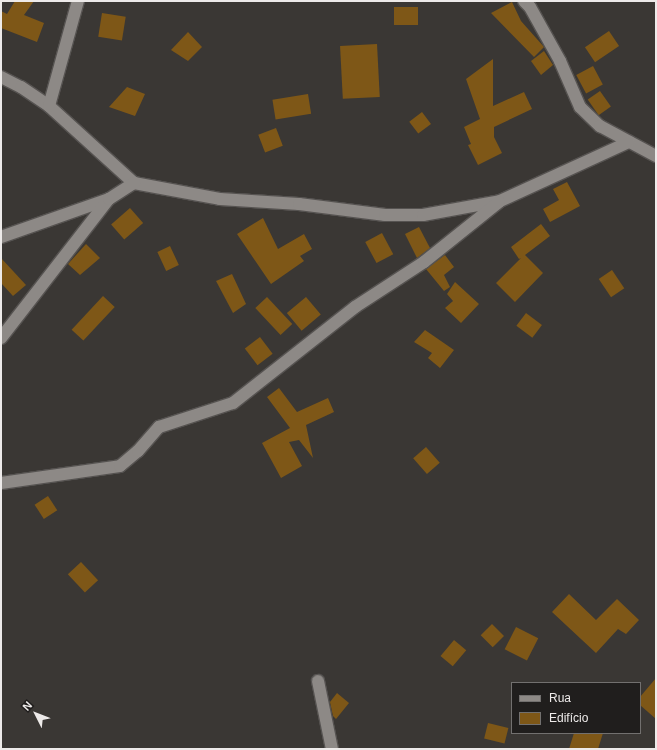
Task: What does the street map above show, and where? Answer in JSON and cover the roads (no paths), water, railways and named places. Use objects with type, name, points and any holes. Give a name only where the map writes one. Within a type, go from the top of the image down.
[{"type":"street","points":[[49,106],[78,1]]},
{"type":"street","points":[[524,1],[530,7],[560,61],[580,107],[600,126],[656,156]]},
{"type":"street","points":[[1,77],[21,87],[49,106],[134,183],[220,199],[299,204],[385,215],[423,215],[500,202]]},
{"type":"street","points":[[1,484],[120,466],[138,451],[159,427],[171,421],[209,412],[233,402],[355,307],[424,262],[500,202],[629,142]]},
{"type":"street","points":[[1,237],[109,199],[134,183]]},
{"type":"street","points":[[1,338],[109,199]]},
{"type":"street","points":[[318,681],[332,749]]}]
